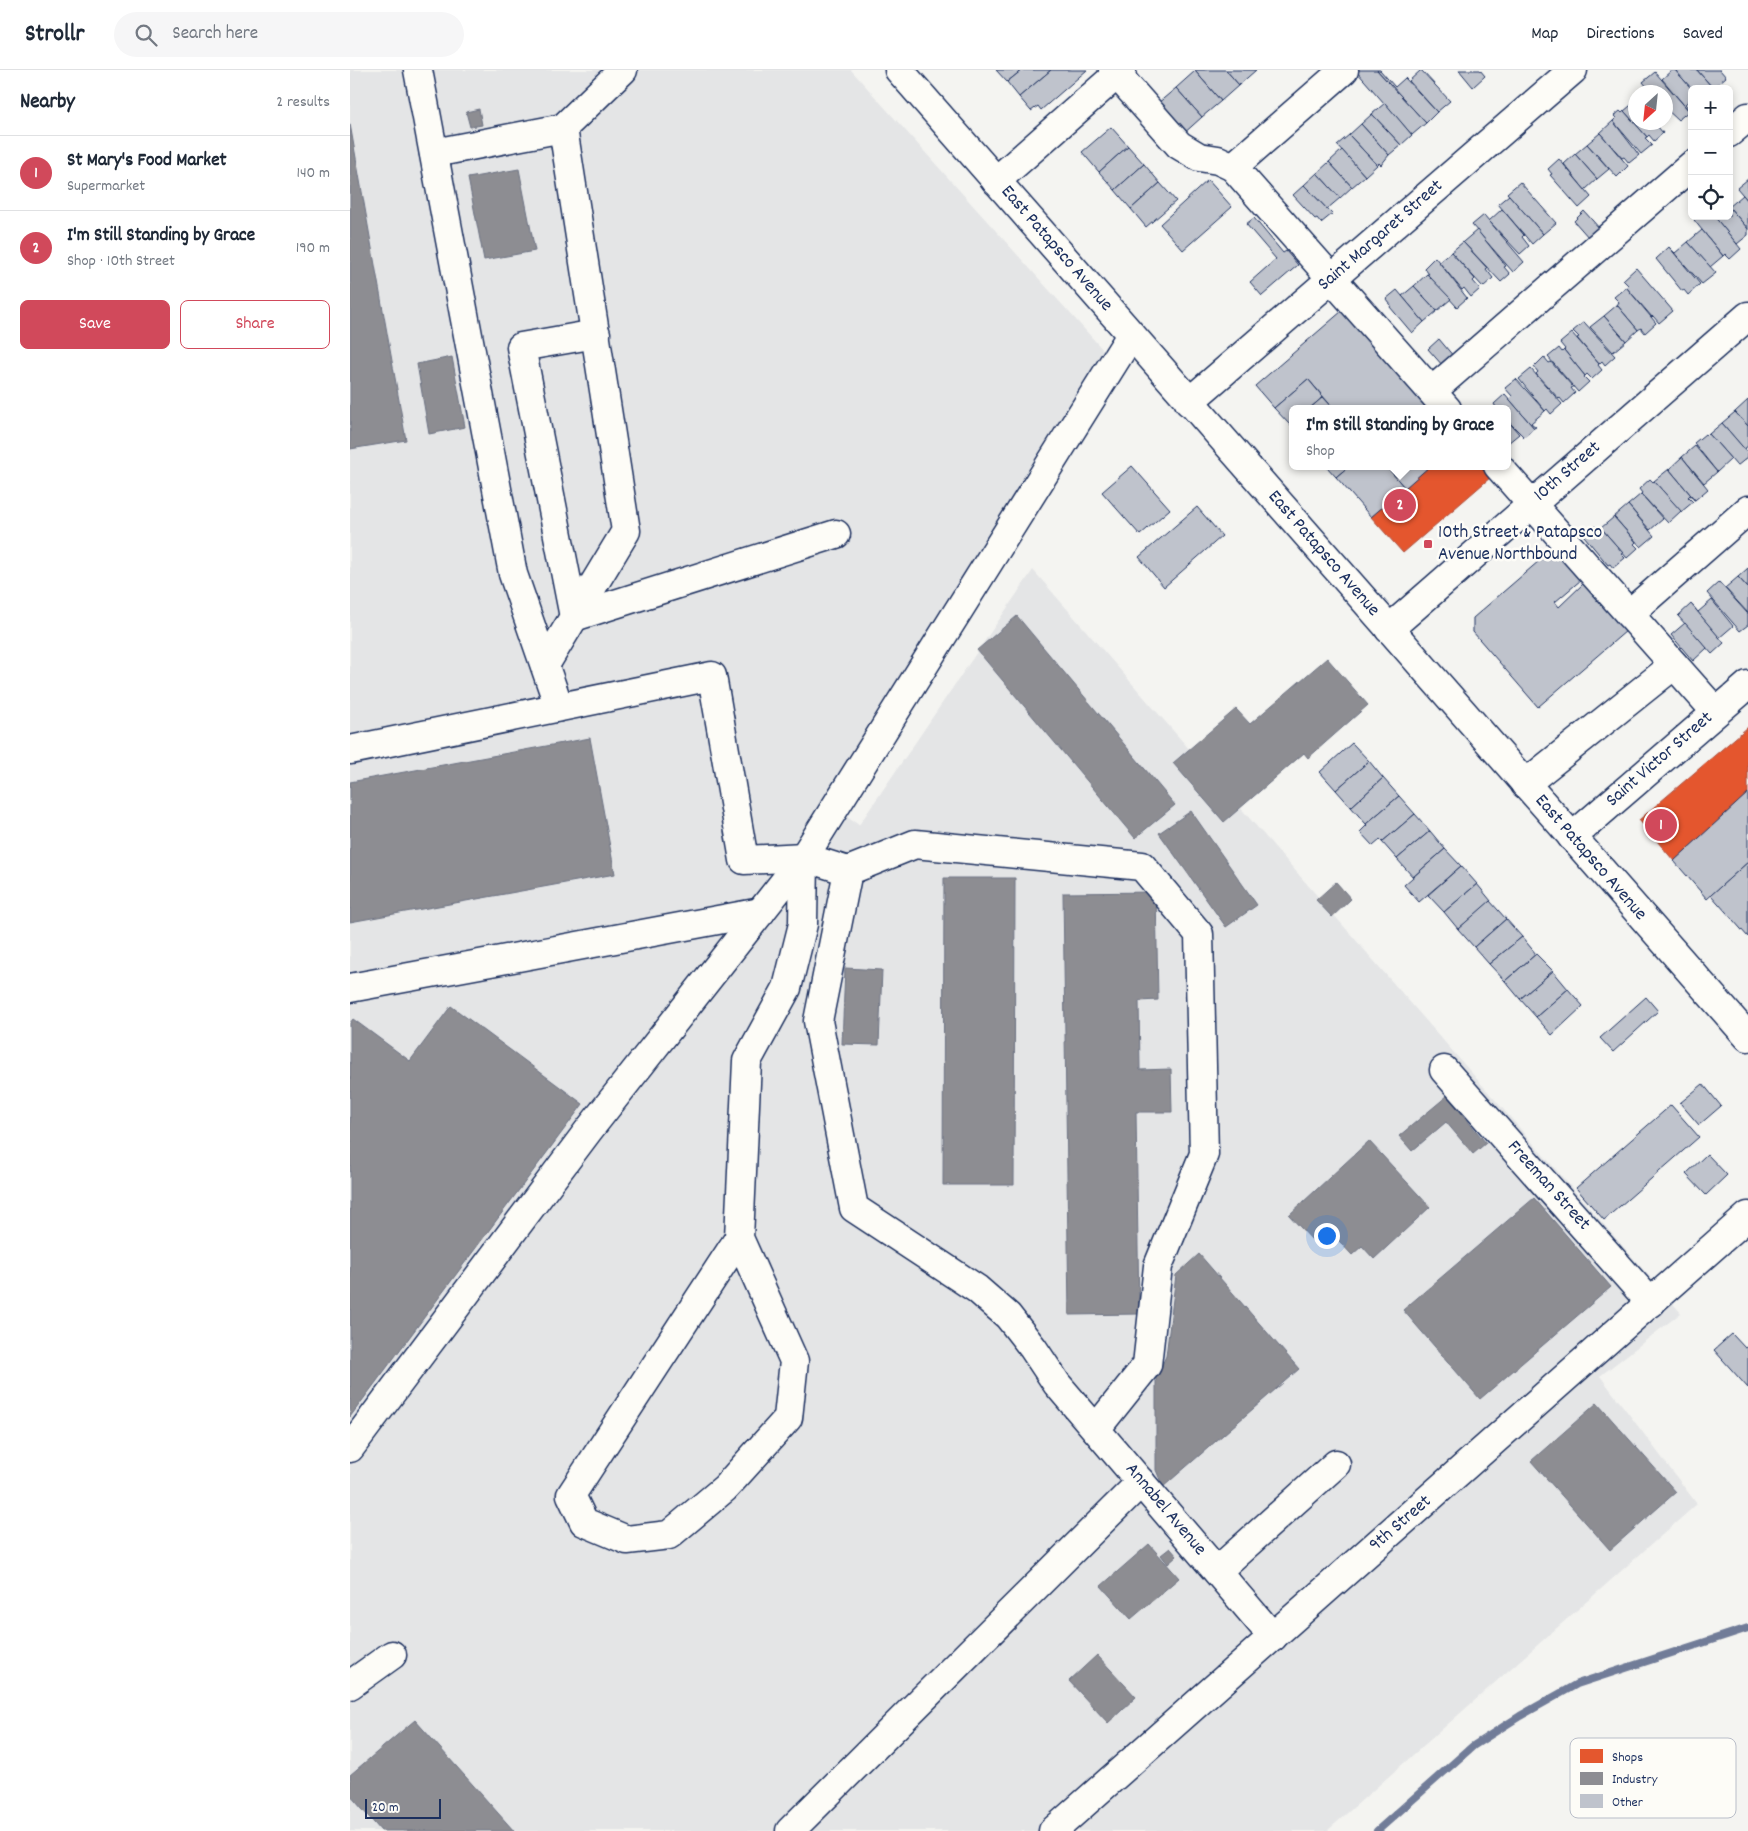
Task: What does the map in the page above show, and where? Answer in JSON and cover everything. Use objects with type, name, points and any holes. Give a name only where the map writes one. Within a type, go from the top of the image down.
[{"type":"street","points":[[418,70],[513,574],[560,707]]},
{"type":"street","points":[[434,153],[563,128],[623,70]]},
{"type":"street","name":"East Patapsco Avenue","points":[[899,70],[1748,1037]]},
{"type":"street","points":[[1233,167],[1344,70]]},
{"type":"street","name":"Saint Margaret Street","points":[[1189,402],[1573,70]]},
{"type":"street","points":[[996,180],[1117,72],[1179,145],[1200,157],[1218,160],[1233,167],[1439,400],[1688,169]]},
{"type":"street","points":[[1732,130],[1748,116]]},
{"type":"street","points":[[544,665],[626,532],[563,128]]},
{"type":"street","name":"10th Street","points":[[1389,629],[1748,316]]},
{"type":"street","points":[[574,617],[521,347],[596,334]]},
{"type":"street","points":[[350,1448],[588,1131],[804,857],[1131,335]]},
{"type":"street","points":[[1502,470],[1716,712]]},
{"type":"street","points":[[1629,614],[1748,510]]},
{"type":"street","points":[[574,617],[836,534]]},
{"type":"street","points":[[1525,784],[1674,665]]},
{"type":"street","points":[[350,750],[712,676],[744,860],[804,857],[848,870],[915,844],[1142,866],[1199,934],[1204,1154],[1158,1266],[1147,1365],[1096,1429]]},
{"type":"street","name":"Saint Victor Street","points":[[1572,837],[1748,684]]},
{"type":"street","points":[[739,1238],[571,1495],[584,1522],[627,1540],[669,1535],[725,1488],[788,1418],[794,1361],[739,1238],[747,1061],[787,988],[803,924],[804,857]]},
{"type":"street","name":"Annabel Avenue","points":[[848,870],[818,1021],[854,1208],[977,1289],[1008,1316],[1058,1384],[1273,1637]]},
{"type":"street","points":[[350,988],[761,912]]},
{"type":"street","name":"Freeman Street","points":[[1444,1070],[1651,1303]]},
{"type":"street","name":"9th Street","points":[[1053,1831],[1748,1216]]},
{"type":"street","points":[[1217,1571],[1336,1464]]},
{"type":"street","points":[[790,1831],[1141,1482]]},
{"type":"street","points":[[350,1685],[392,1655]]},
{"type":"shaded area","points":[[350,70],[851,70],[1104,351],[825,803],[859,825],[1033,570],[1681,1313],[1600,1376],[1697,1504],[1327,1831],[350,1831]]},
{"type":"building: Shops","points":[[1425,470],[1485,470],[1491,477],[1403,553],[1371,517]]},
{"type":"building: Shops","points":[[1748,727],[1748,793],[1674,861],[1639,820]]},
{"type":"building: Industry","points":[[479,109],[482,125],[470,127],[466,112]]},
{"type":"building: Industry","points":[[350,124],[406,440],[350,449]]},
{"type":"building: Industry","points":[[519,169],[535,251],[484,260],[468,178]]},
{"type":"building: Industry","points":[[452,357],[465,427],[429,434],[417,364]]},
{"type":"building: Industry","points":[[1017,616],[1175,805],[1135,838],[977,650]]},
{"type":"building: Industry","points":[[1327,658],[1368,705],[1308,758],[1304,753],[1224,822],[1173,763],[1236,709],[1250,724]]},
{"type":"building: Industry","points":[[590,738],[615,874],[350,922],[350,782]]},
{"type":"building: Industry","points":[[1191,811],[1257,905],[1226,927],[1159,833]]},
{"type":"building: Industry","points":[[944,878],[1015,878],[1014,1185],[943,1185]]},
{"type":"building: Industry","points":[[1336,882],[1351,899],[1332,917],[1316,900]]},
{"type":"building: Industry","points":[[1156,892],[1158,1000],[1139,1001],[1140,1070],[1171,1069],[1172,1112],[1136,1112],[1139,1314],[1069,1315],[1063,893]]},
{"type":"building: Industry","points":[[845,968],[882,970],[879,1045],[842,1044]]},
{"type":"building: Industry","points":[[451,1006],[583,1104],[350,1417],[350,1144],[352,1141],[350,1140],[350,1023],[353,1019],[410,1061]]},
{"type":"building: Industry","points":[[1447,1096],[1486,1143],[1473,1154],[1446,1122],[1412,1151],[1399,1136]]},
{"type":"building: Industry","points":[[1369,1141],[1430,1207],[1374,1259],[1362,1246],[1352,1255],[1327,1228],[1313,1241],[1289,1215]]},
{"type":"building: Industry","points":[[1534,1198],[1611,1287],[1480,1399],[1403,1310]]},
{"type":"building: Industry","points":[[1199,1254],[1299,1369],[1163,1487],[1156,1470],[1156,1379],[1166,1356],[1176,1275]]},
{"type":"building: Industry","points":[[1597,1403],[1676,1492],[1610,1550],[1531,1461]]},
{"type":"building: Industry","points":[[1149,1544],[1179,1578],[1131,1619],[1101,1586]]},
{"type":"building: Industry","points":[[1170,1548],[1177,1556],[1168,1564],[1161,1555]]},
{"type":"building: Industry","points":[[1097,1655],[1136,1697],[1108,1723],[1069,1681]]},
{"type":"building: Industry","points":[[415,1720],[514,1831],[381,1831],[350,1795],[350,1775]]},
{"type":"building: Other","points":[[996,70],[1022,70],[1007,82]]},
{"type":"building: Other","points":[[1022,70],[1051,70],[1019,97],[1007,82]]},
{"type":"building: Other","points":[[1051,70],[1087,70],[1041,110],[1038,106],[1031,111],[1019,97]]},
{"type":"building: Other","points":[[1196,70],[1226,70],[1239,85],[1221,101]]},
{"type":"building: Other","points":[[1226,70],[1256,70],[1239,85]]},
{"type":"building: Other","points":[[1359,70],[1377,70],[1426,123],[1412,135],[1357,72]]},
{"type":"building: Other","points":[[1377,70],[1380,70],[1395,87],[1405,78],[1437,112],[1426,123]]},
{"type":"building: Other","points":[[1421,70],[1450,101],[1437,112],[1409,81]]},
{"type":"building: Other","points":[[1459,70],[1480,70],[1485,76],[1473,87]]},
{"type":"building: Other","points":[[1672,70],[1675,70],[1688,85],[1688,101],[1685,104],[1688,110],[1673,92],[1673,85],[1667,85],[1662,79]]},
{"type":"building: Other","points":[[1675,70],[1697,70],[1710,85],[1688,85]]},
{"type":"building: Other","points":[[1697,70],[1720,70],[1726,77],[1717,85],[1710,85]]},
{"type":"building: Other","points":[[1195,71],[1221,101],[1202,117],[1176,88]]},
{"type":"building: Other","points":[[1655,72],[1666,85],[1645,85],[1643,82]]},
{"type":"building: Other","points":[[1176,88],[1202,117],[1182,135],[1157,104]]},
{"type":"building: Other","points":[[1673,93],[1688,110],[1678,120],[1673,115]]},
{"type":"building: Other","points":[[1385,103],[1412,135],[1401,145],[1372,114]]},
{"type":"building: Other","points":[[1628,108],[1628,116],[1624,111]]},
{"type":"building: Other","points":[[1620,111],[1622,113],[1624,111],[1628,116],[1628,130],[1641,130],[1652,145],[1641,154],[1613,121],[1616,118],[1614,116]]},
{"type":"building: Other","points":[[1372,114],[1401,145],[1389,155],[1361,124]]},
{"type":"building: Other","points":[[1613,121],[1639,155],[1629,163],[1624,157],[1622,158],[1600,133]]},
{"type":"building: Other","points":[[1361,124],[1389,155],[1381,165],[1379,163],[1377,165],[1349,135]]},
{"type":"building: Other","points":[[1111,127],[1128,146],[1099,172],[1082,152]]},
{"type":"building: Other","points":[[1641,130],[1660,130],[1663,133],[1654,141],[1649,135],[1647,137]]},
{"type":"building: Other","points":[[1600,133],[1628,166],[1617,177],[1587,144]]},
{"type":"building: Other","points":[[1349,135],[1377,165],[1365,176],[1337,145]]},
{"type":"building: Other","points":[[1587,144],[1609,169],[1597,179],[1575,154]]},
{"type":"building: Other","points":[[1128,146],[1144,164],[1115,190],[1099,172]]},
{"type":"building: Other","points":[[1342,150],[1365,176],[1352,187],[1329,162]]},
{"type":"building: Other","points":[[1575,154],[1597,179],[1585,190],[1564,164]]},
{"type":"building: Other","points":[[1559,159],[1591,197],[1579,208],[1550,175],[1552,174],[1548,169]]},
{"type":"building: Other","points":[[1329,162],[1352,187],[1340,198],[1317,173]]},
{"type":"building: Other","points":[[1144,164],[1160,183],[1131,209],[1115,190]]},
{"type":"building: Other","points":[[1317,173],[1340,198],[1327,209],[1304,185]]},
{"type":"building: Other","points":[[1748,179],[1748,201],[1737,188]]},
{"type":"building: Other","points":[[1208,180],[1232,207],[1183,250],[1160,224]]},
{"type":"building: Other","points":[[1520,182],[1556,223],[1543,234],[1507,193]]},
{"type":"building: Other","points":[[1160,183],[1176,201],[1146,227],[1131,209]]},
{"type":"building: Other","points":[[1304,185],[1332,214],[1321,223],[1293,195]]},
{"type":"building: Other","points":[[1509,195],[1543,234],[1532,244],[1498,204]]},
{"type":"building: Other","points":[[1743,195],[1748,201],[1748,229],[1733,212],[1733,204]]},
{"type":"building: Other","points":[[1502,209],[1524,235],[1522,237],[1529,246],[1520,254],[1489,221]]},
{"type":"building: Other","points":[[1584,211],[1600,229],[1589,238],[1574,221]]},
{"type":"building: Other","points":[[1733,212],[1748,229],[1748,235],[1737,244],[1717,220],[1733,220]]},
{"type":"building: Other","points":[[1484,215],[1524,262],[1513,272],[1472,225]]},
{"type":"building: Other","points":[[1254,218],[1283,253],[1286,251],[1298,265],[1262,296],[1250,282],[1276,259],[1246,224]]},
{"type":"building: Other","points":[[1694,220],[1717,220],[1741,249],[1730,259],[1725,254],[1723,256]]},
{"type":"building: Other","points":[[1477,230],[1506,266],[1504,267],[1510,274],[1501,282],[1463,242]]},
{"type":"building: Other","points":[[1702,230],[1723,256],[1710,267],[1688,242]]},
{"type":"building: Other","points":[[1463,242],[1487,268],[1493,278],[1483,287],[1451,252]]},
{"type":"building: Other","points":[[1688,242],[1716,273],[1702,284],[1669,247],[1675,253]]},
{"type":"building: Other","points":[[1669,247],[1700,284],[1688,295],[1684,290],[1682,291],[1656,259]]},
{"type":"building: Other","points":[[1451,252],[1475,279],[1473,281],[1480,289],[1471,297],[1464,288],[1462,290],[1439,262]]},
{"type":"building: Other","points":[[1435,257],[1467,298],[1457,307],[1427,274],[1429,274],[1424,268]]},
{"type":"building: Other","points":[[1636,268],[1673,311],[1659,323],[1626,287],[1628,285],[1623,280]]},
{"type":"building: Other","points":[[1427,274],[1451,299],[1437,311],[1414,286]]},
{"type":"building: Other","points":[[1414,286],[1437,311],[1424,322],[1402,296]]},
{"type":"building: Other","points":[[1626,287],[1656,323],[1645,333],[1641,328],[1638,330],[1617,305],[1619,302],[1614,297]]},
{"type":"building: Other","points":[[1397,290],[1424,322],[1412,333],[1390,307],[1391,305],[1386,299]]},
{"type":"building: Other","points":[[1617,305],[1638,330],[1626,341],[1604,316]]},
{"type":"building: Other","points":[[1342,311],[1425,405],[1331,405],[1308,379],[1274,408],[1255,386]]},
{"type":"building: Other","points":[[1604,316],[1626,341],[1613,352],[1590,327]]},
{"type":"building: Other","points":[[1584,322],[1615,356],[1605,365],[1602,361],[1599,364],[1573,331]]},
{"type":"building: Other","points":[[1572,333],[1602,370],[1592,379],[1587,374],[1585,376],[1560,343]]},
{"type":"building: Other","points":[[1439,339],[1454,357],[1443,366],[1428,349]]},
{"type":"building: Other","points":[[1559,348],[1562,352],[1564,350],[1589,382],[1578,392],[1548,357]]},
{"type":"building: Other","points":[[1544,357],[1549,363],[1551,362],[1573,387],[1571,388],[1575,393],[1564,403],[1536,374],[1538,372],[1534,367]]},
{"type":"building: Other","points":[[1531,369],[1562,404],[1551,414],[1547,409],[1545,411],[1519,379]]},
{"type":"building: Other","points":[[1308,379],[1323,397],[1314,405],[1289,405],[1289,424],[1274,408]]},
{"type":"building: Other","points":[[1516,379],[1545,411],[1531,423],[1536,427],[1534,428],[1509,399],[1512,396],[1505,388]]},
{"type":"building: Other","points":[[1505,394],[1534,428],[1524,437],[1511,424],[1511,405],[1494,404]]},
{"type":"building: Other","points":[[1323,397],[1330,405],[1314,405]]},
{"type":"building: Other","points":[[1748,400],[1748,426],[1735,412]]},
{"type":"building: Other","points":[[1735,412],[1748,426],[1748,446],[1744,449],[1722,423]]},
{"type":"building: Other","points":[[1722,423],[1748,453],[1748,457],[1737,466],[1709,434]]},
{"type":"building: Other","points":[[1511,425],[1519,434],[1511,441]]},
{"type":"building: Other","points":[[1705,434],[1707,436],[1709,434],[1731,459],[1717,472],[1694,443]]},
{"type":"building: Other","points":[[1695,446],[1717,472],[1704,483],[1682,457]]},
{"type":"building: Other","points":[[1682,457],[1708,489],[1695,500],[1669,469]]},
{"type":"building: Other","points":[[1132,466],[1170,509],[1140,535],[1102,492]]},
{"type":"building: Other","points":[[1669,469],[1695,500],[1690,495],[1688,497],[1693,502],[1681,512],[1654,481]]},
{"type":"building: Other","points":[[1330,470],[1344,470],[1336,477]]},
{"type":"building: Other","points":[[1344,470],[1389,470],[1405,488],[1371,517],[1336,477]]},
{"type":"building: Other","points":[[1389,470],[1425,470],[1405,488]]},
{"type":"building: Other","points":[[1650,479],[1681,511],[1668,523],[1641,494],[1639,489]]},
{"type":"building: Other","points":[[1641,494],[1663,519],[1650,530],[1628,505]]},
{"type":"building: Other","points":[[1628,505],[1654,536],[1641,547],[1614,517]]},
{"type":"building: Other","points":[[1197,507],[1222,536],[1164,587],[1139,557]]},
{"type":"building: Other","points":[[1614,517],[1636,542],[1634,544],[1638,548],[1627,558],[1601,528]]},
{"type":"building: Other","points":[[1595,526],[1599,530],[1601,528],[1623,553],[1621,554],[1625,558],[1613,568],[1610,564],[1608,565],[1584,536]]},
{"type":"building: Other","points":[[1554,548],[1581,580],[1555,602],[1559,607],[1584,583],[1626,631],[1538,707],[1473,632],[1473,618]]},
{"type":"building: Other","points":[[1748,568],[1748,588],[1738,577]]},
{"type":"building: Other","points":[[1738,577],[1748,588],[1748,613],[1725,588]]},
{"type":"building: Other","points":[[1719,582],[1748,614],[1748,625],[1740,631],[1707,593]]},
{"type":"building: Other","points":[[1712,600],[1733,626],[1719,638],[1691,604],[1698,612]]},
{"type":"building: Other","points":[[1691,604],[1724,643],[1712,654],[1678,616]]},
{"type":"building: Other","points":[[1685,623],[1707,648],[1693,661],[1671,635]]},
{"type":"building: Other","points":[[1352,743],[1369,761],[1336,790],[1320,772]]},
{"type":"building: Other","points":[[1369,761],[1383,778],[1351,807],[1336,790]]},
{"type":"building: Other","points":[[1383,778],[1399,796],[1366,824],[1351,807]]},
{"type":"building: Other","points":[[1748,793],[1748,862],[1707,899],[1674,861]]},
{"type":"building: Other","points":[[1399,796],[1415,814],[1382,842],[1380,840],[1373,846],[1360,832],[1366,824]]},
{"type":"building: Other","points":[[1415,814],[1430,831],[1397,859],[1382,842]]},
{"type":"building: Other","points":[[1430,831],[1445,849],[1413,877],[1397,859]]},
{"type":"building: Other","points":[[1445,849],[1461,866],[1419,902],[1404,885]]},
{"type":"building: Other","points":[[1748,862],[1748,937],[1711,895]]},
{"type":"building: Other","points":[[1461,866],[1477,884],[1444,912],[1428,895]]},
{"type":"building: Other","points":[[1477,884],[1491,901],[1458,929],[1444,912]]},
{"type":"building: Other","points":[[1490,901],[1506,919],[1474,947],[1458,929]]},
{"type":"building: Other","points":[[1506,919],[1522,937],[1489,964],[1474,947]]},
{"type":"building: Other","points":[[1522,937],[1536,954],[1505,981],[1489,964]]},
{"type":"building: Other","points":[[1536,954],[1553,971],[1520,999],[1505,981]]},
{"type":"building: Other","points":[[1553,971],[1568,989],[1536,1017],[1520,999]]},
{"type":"building: Other","points":[[1568,989],[1583,1006],[1552,1035],[1536,1017]]},
{"type":"building: Other","points":[[1646,997],[1658,1011],[1613,1052],[1600,1038]]},
{"type":"building: Other","points":[[1703,1084],[1721,1106],[1699,1125],[1680,1103]]},
{"type":"building: Other","points":[[1671,1105],[1699,1137],[1604,1220],[1576,1188]]},
{"type":"building: Other","points":[[1707,1154],[1727,1175],[1706,1195],[1686,1174]]},
{"type":"building: Other","points":[[1732,1334],[1745,1348],[1748,1346],[1748,1388],[1714,1350]]},
{"type":"waterway","points":[[1377,1831],[1473,1746],[1520,1716],[1577,1684],[1748,1628]]},
{"type":"place","name":"I'm Still Standing by Grace","points":[[1400,505]]},
{"type":"place","name":"10th Street & Patapsco Avenue Northbound","points":[[1428,544]]},
{"type":"place","name":"St Mary's Food Market","points":[[1661,825]]}]
